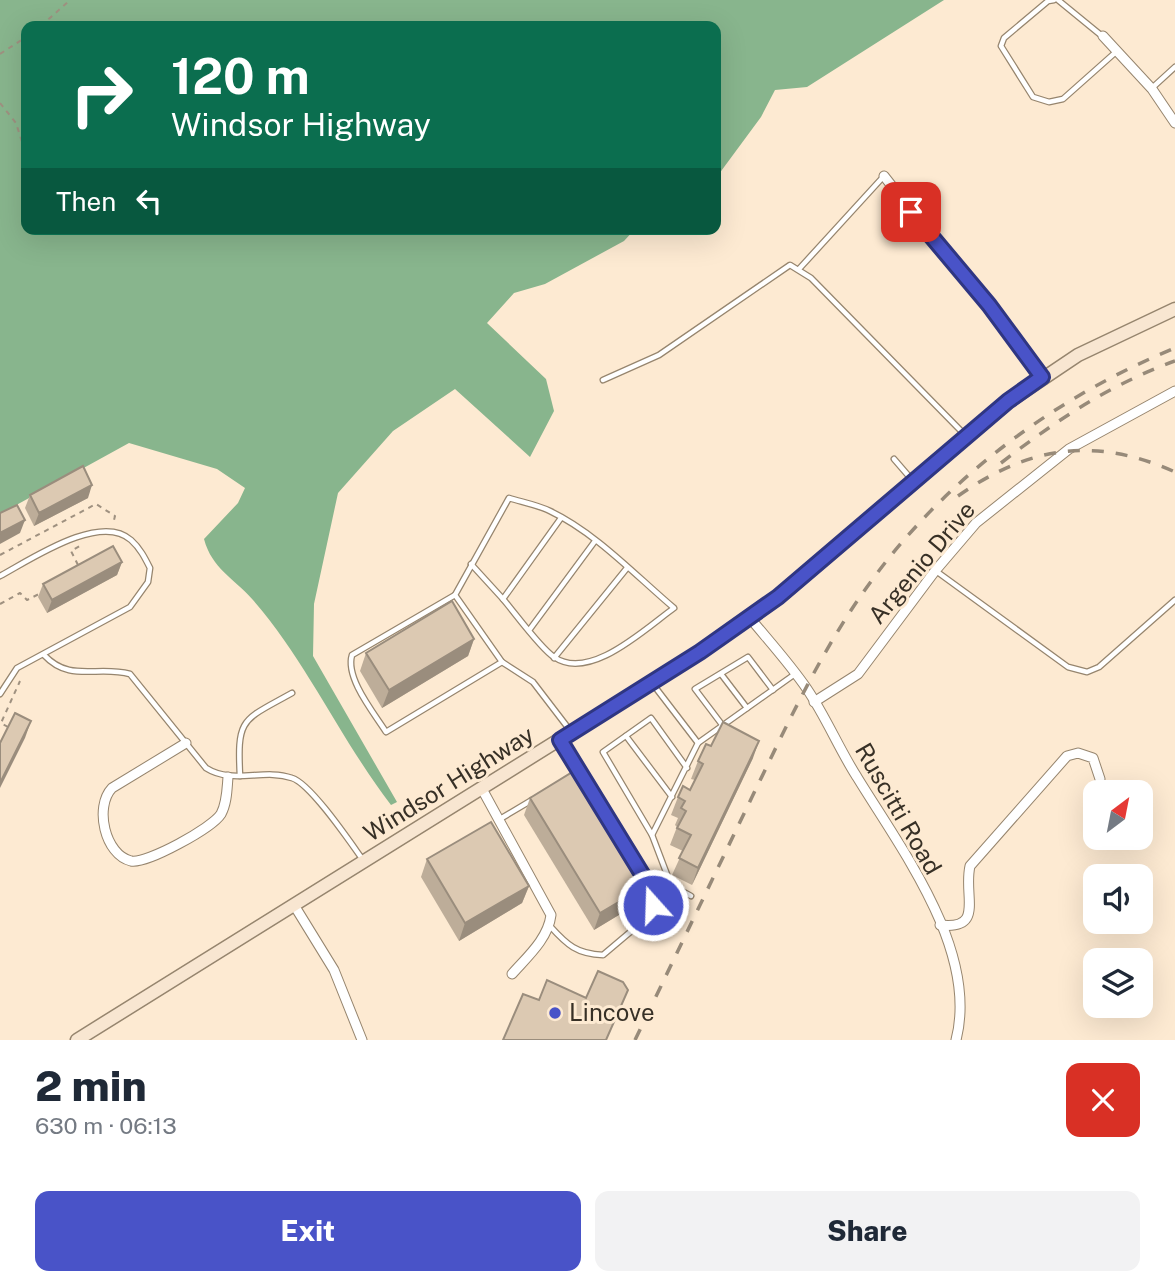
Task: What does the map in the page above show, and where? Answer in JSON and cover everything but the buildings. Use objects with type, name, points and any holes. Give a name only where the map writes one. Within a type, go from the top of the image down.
[{"type":"main road","name":"Windsor Highway","points":[[77,1040],[652,683],[750,618],[1042,377],[1078,355],[1175,309]]},
{"type":"street","points":[[1103,36],[1152,89],[1175,123]]},
{"type":"street","points":[[884,176],[1042,377]]},
{"type":"street","name":"Argenio Drive","points":[[814,702],[858,674],[935,571],[976,523],[1069,449],[1175,391]]},
{"type":"street","name":"Ruscitti Road","points":[[750,618],[814,702],[855,775],[905,853],[950,949],[961,998],[956,1040]]},
{"type":"street","points":[[186,743],[112,788],[105,797],[102,820],[119,854],[127,860],[144,861],[209,825],[223,809],[228,777]]},
{"type":"street","points":[[940,925],[958,927],[965,923],[969,914],[967,878],[970,866],[1067,756],[1078,753],[1093,758],[1100,779]]},
{"type":"street","points":[[482,789],[549,909],[550,925],[539,944],[512,974]]},
{"type":"street","points":[[295,905],[334,970],[362,1040]]},
{"type":"lane","points":[[1103,36],[1056,0],[1048,1],[1004,38],[1000,46],[1033,97],[1049,102],[1063,99],[1117,51]]},
{"type":"lane","points":[[1152,89],[1175,67]]},
{"type":"lane","points":[[799,269],[884,176]]},
{"type":"lane","points":[[603,380],[659,355],[790,265],[799,269],[967,437]]},
{"type":"lane","points":[[894,459],[914,482]]},
{"type":"lane","points":[[471,564],[554,658],[580,664],[599,659],[674,608],[595,541],[550,510],[509,498],[471,564],[456,595],[352,655],[349,663],[353,675],[386,732],[502,662]]},
{"type":"lane","points":[[503,599],[561,518]]},
{"type":"lane","points":[[0,576],[71,538],[110,531],[130,538],[150,568],[148,582],[130,607],[44,655],[26,662],[10,675],[0,694]]},
{"type":"lane","points":[[530,629],[595,541]]},
{"type":"lane","points":[[554,658],[627,568]]},
{"type":"lane","points":[[935,571],[1068,667],[1082,672],[1099,667],[1175,600]]},
{"type":"lane","points":[[456,595],[502,662],[533,682],[572,733]]},
{"type":"lane","points":[[44,655],[56,668],[71,673],[114,670],[130,674],[206,768],[228,777],[294,778],[326,809],[365,862]]},
{"type":"lane","points":[[723,726],[695,689],[748,657],[773,690]]},
{"type":"lane","points":[[721,674],[747,708]]},
{"type":"lane","points":[[652,835],[698,743],[795,674]]},
{"type":"lane","points":[[652,683],[698,743]]},
{"type":"lane","points":[[240,776],[239,733],[243,726],[256,713],[292,693]]},
{"type":"lane","points":[[687,768],[651,718],[603,752],[652,835],[671,885],[691,896]]},
{"type":"lane","points":[[626,736],[672,797]]},
{"type":"lane","points":[[560,740],[586,782]]},
{"type":"lane","points":[[568,778],[579,771]]},
{"type":"lane","points":[[499,820],[534,799]]},
{"type":"lane","points":[[550,925],[570,948],[586,955],[603,955],[648,917],[653,892],[639,869]]},
{"type":"path","points":[[47,21],[70,0]]},
{"type":"path","points":[[0,54],[21,40]]},
{"type":"path","points":[[0,103],[16,122],[21,138]]},
{"type":"path","points":[[4,736],[8,727],[1,723],[22,682],[10,675]]},
{"type":"green space","points":[[0,0],[944,0],[807,87],[775,90],[761,117],[721,171],[721,21],[21,21],[21,235],[630,235],[624,241],[545,284],[514,293],[487,323],[546,379],[554,411],[530,457],[455,389],[393,431],[338,493],[314,604],[313,656],[397,802],[391,805],[373,780],[272,624],[212,558],[204,539],[238,503],[245,488],[217,469],[129,443],[0,514]]},
{"type":"railway","points":[[635,1040],[808,684],[839,629],[875,576],[937,504],[1010,442],[1089,390],[1175,348]]},
{"type":"railway","points":[[1001,463],[1106,392],[1175,361]]},
{"type":"railway","points":[[958,496],[1011,466],[1063,452],[1117,454],[1175,472]]},
{"type":"place","name":"Lincove","points":[[555,1013]]},
{"type":"route","points":[[653,905],[653,892],[560,740],[700,652],[778,597],[1008,401],[1042,377],[989,305],[911,212]]}]
